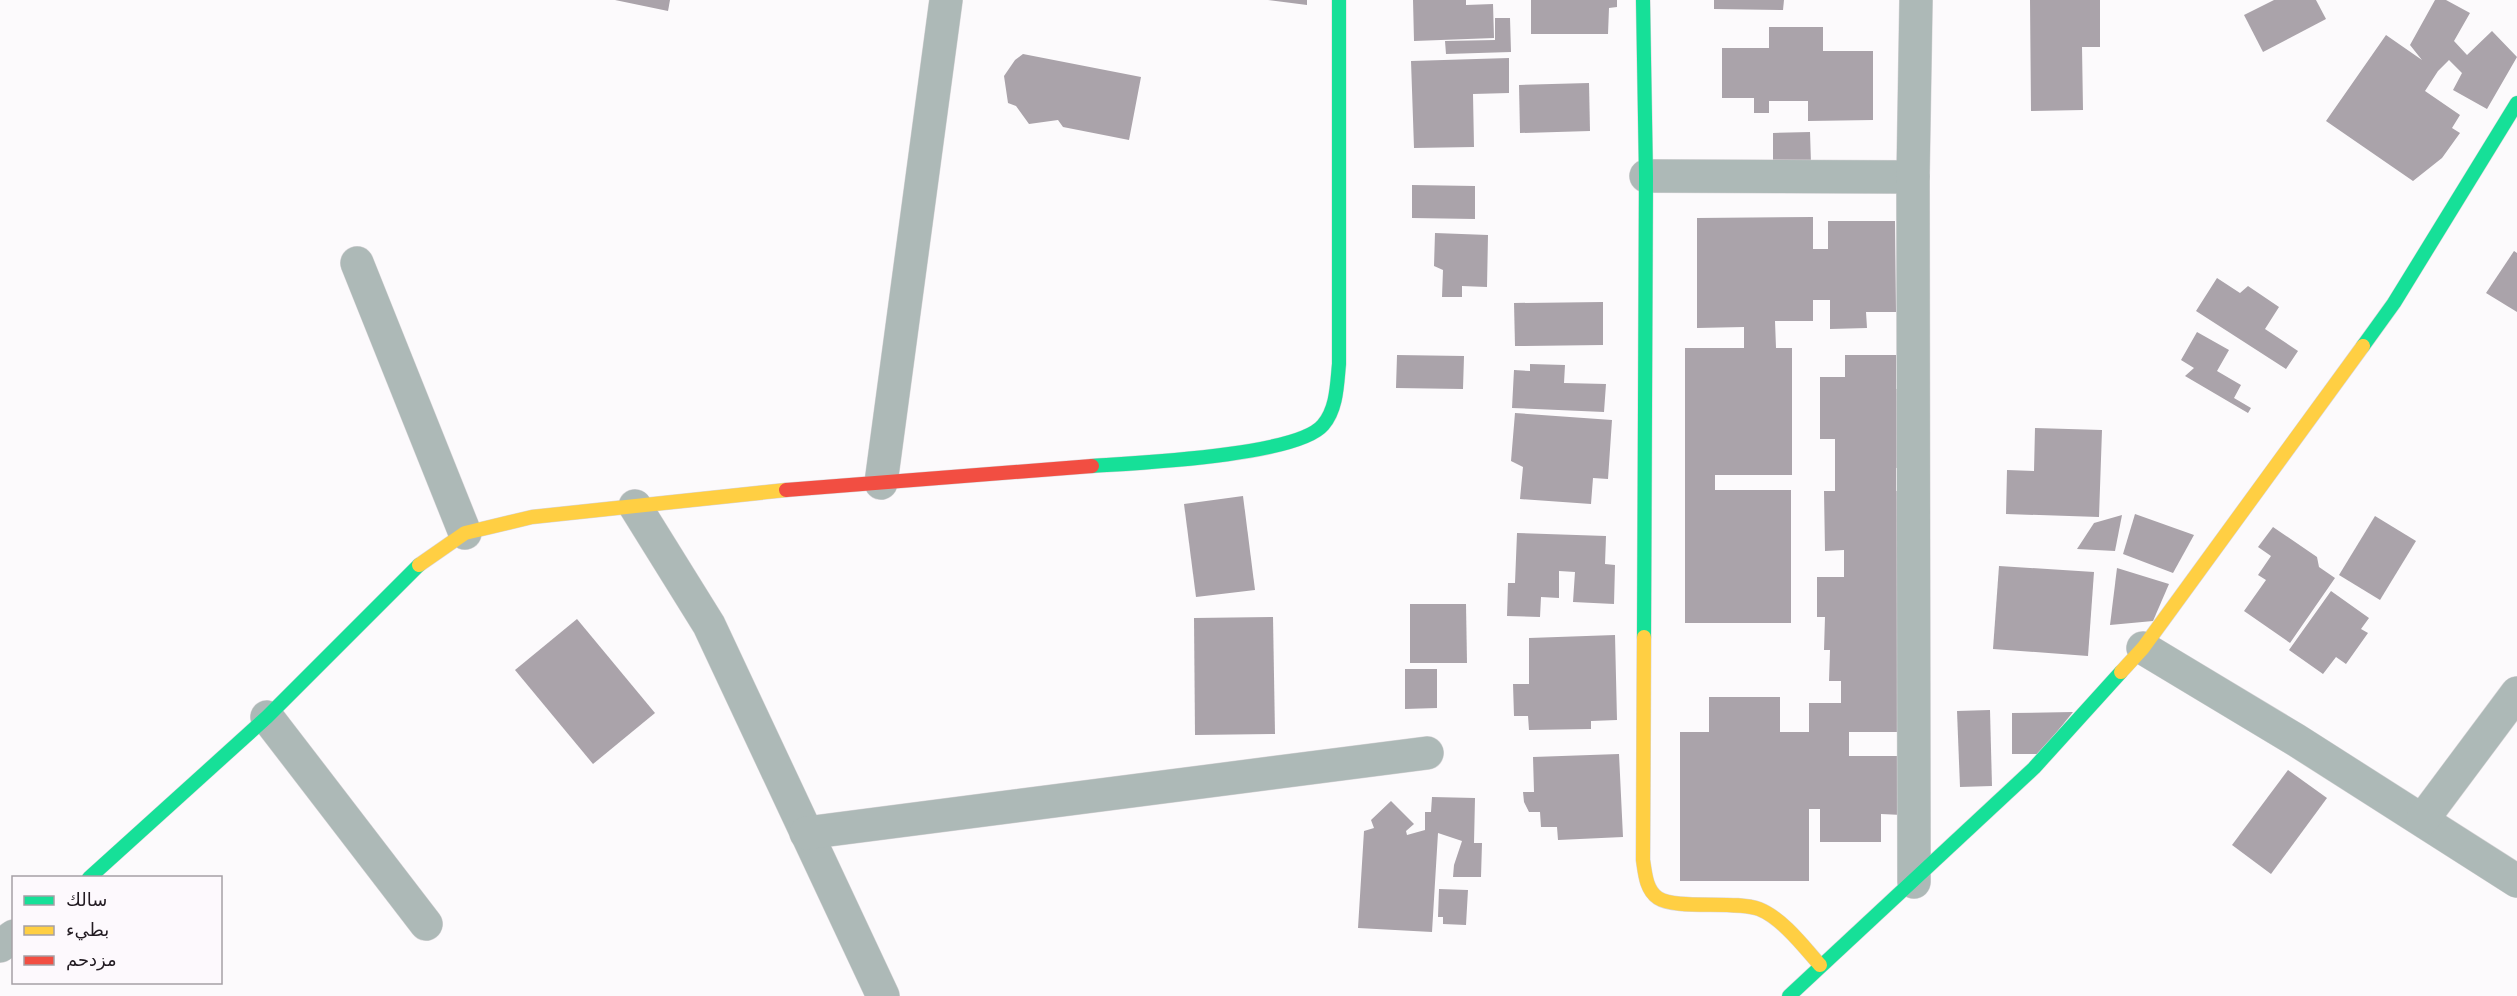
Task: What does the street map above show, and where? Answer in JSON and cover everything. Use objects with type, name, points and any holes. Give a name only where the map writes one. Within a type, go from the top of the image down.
[{"type":"street","points":[[881,483],[946,0]]},
{"type":"street","points":[[91,876],[267,717],[412,570],[465,533],[532,517],[815,486],[1145,462],[1262,450],[1298,439],[1323,426],[1334,404],[1339,363],[1339,0]]},
{"type":"street","points":[[1643,0],[1646,176],[1642,828],[1643,860],[1647,883],[1658,898],[1678,903],[1731,905],[1759,909],[1789,930],[1820,965]]},
{"type":"street","points":[[1914,882],[1913,177],[1916,0]]},
{"type":"street","points":[[1789,996],[2034,768],[2143,648],[2394,303],[2517,103]]},
{"type":"street","points":[[1646,176],[1913,177]]},
{"type":"street","points":[[357,263],[465,533]]},
{"type":"street","points":[[635,506],[709,625],[883,996]]},
{"type":"street","points":[[2143,648],[2422,819],[2517,881]]},
{"type":"street","points":[[2422,819],[2517,693]]},
{"type":"street","points":[[267,717],[426,924]]},
{"type":"street","points":[[806,834],[1427,753]]},
{"type":"building","points":[[615,0],[670,0],[668,11]]},
{"type":"building","points":[[1268,0],[1307,0],[1307,5]]},
{"type":"building","points":[[1413,0],[1466,0],[1466,5],[1493,4],[1494,38],[1414,41]]},
{"type":"building","points":[[1531,0],[1617,0],[1617,7],[1609,8],[1608,34],[1531,34]]},
{"type":"building","points":[[1714,0],[1784,0],[1783,10],[1714,9]]},
{"type":"building","points":[[2030,0],[2100,0],[2100,47],[2082,47],[2083,110],[2031,111]]},
{"type":"building","points":[[2274,0],[2316,0],[2326,19],[2263,52],[2244,15]]},
{"type":"building","points":[[2435,0],[2446,0],[2470,13],[2454,41],[2467,55],[2492,31],[2517,57],[2487,109],[2453,90],[2462,73],[2449,60],[2438,71],[2425,91],[2460,115],[2452,128],[2460,133],[2442,158],[2413,181],[2326,121],[2386,35],[2422,60],[2410,45]]},
{"type":"building","points":[[1495,18],[1510,18],[1511,52],[1446,54],[1445,41],[1495,40]]},
{"type":"building","points":[[1769,27],[1823,27],[1823,51],[1873,51],[1873,120],[1808,121],[1808,101],[1769,101],[1769,113],[1754,113],[1754,98],[1722,98],[1722,48],[1769,48]]},
{"type":"building","points":[[1023,54],[1141,77],[1129,140],[1063,127],[1058,120],[1029,124],[1016,106],[1008,103],[1004,76],[1015,60]]},
{"type":"building","points":[[1509,58],[1509,93],[1473,94],[1474,147],[1414,148],[1411,61]]},
{"type":"building","points":[[1589,83],[1590,131],[1520,133],[1519,85]]},
{"type":"building","points":[[1810,132],[1811,164],[1773,165],[1773,133]]},
{"type":"building","points":[[1412,185],[1475,186],[1475,219],[1412,218]]},
{"type":"building","points":[[1813,217],[1813,249],[1828,249],[1828,221],[1895,221],[1896,312],[1866,312],[1867,328],[1830,329],[1830,300],[1813,300],[1813,321],[1775,321],[1776,348],[1792,348],[1792,475],[1715,475],[1715,490],[1791,490],[1791,623],[1685,623],[1685,348],[1744,348],[1744,327],[1697,328],[1697,218]]},
{"type":"building","points":[[1435,233],[1488,235],[1487,287],[1462,286],[1462,297],[1442,297],[1443,270],[1434,266]]},
{"type":"building","points":[[2514,251],[2517,253],[2517,312],[2486,293]]},
{"type":"building","points":[[2217,278],[2240,293],[2248,286],[2279,307],[2265,329],[2298,351],[2286,369],[2196,311]]},
{"type":"building","points":[[1603,302],[1603,345],[1515,346],[1514,303]]},
{"type":"building","points":[[2197,332],[2229,350],[2217,371],[2241,385],[2234,398],[2251,408],[2248,413],[2185,376],[2194,368],[2181,360]]},
{"type":"building","points":[[1397,355],[1464,356],[1463,389],[1396,388]]},
{"type":"building","points":[[1845,355],[1896,355],[1896,389],[1906,389],[1906,468],[1896,468],[1896,491],[1902,491],[1903,732],[1849,732],[1849,756],[1902,756],[1902,815],[1881,814],[1881,842],[1820,842],[1820,809],[1809,809],[1809,881],[1680,881],[1680,732],[1709,732],[1709,697],[1780,697],[1780,732],[1809,732],[1809,703],[1841,703],[1841,681],[1829,681],[1830,650],[1824,650],[1825,617],[1817,617],[1817,577],[1844,577],[1844,550],[1825,551],[1824,491],[1835,491],[1835,439],[1820,439],[1820,377],[1845,377]]},
{"type":"building","points":[[1530,364],[1565,365],[1564,383],[1606,384],[1604,412],[1512,408],[1514,370],[1530,371]]},
{"type":"building","points":[[1515,413],[1612,420],[1608,479],[1593,478],[1591,504],[1520,499],[1523,467],[1511,461]]},
{"type":"building","points":[[2035,428],[2102,430],[2099,517],[2006,514],[2007,470],[2034,471]]},
{"type":"building","points":[[1243,496],[1255,590],[1196,597],[1184,504]]},
{"type":"building","points":[[2135,514],[2194,535],[2173,573],[2123,554]]},
{"type":"building","points":[[2122,515],[2115,551],[2077,549],[2094,523]]},
{"type":"building","points":[[2375,516],[2416,541],[2380,600],[2339,575]]},
{"type":"building","points":[[2273,527],[2317,557],[2319,567],[2335,578],[2290,643],[2244,611],[2266,580],[2258,575],[2271,556],[2258,547]]},
{"type":"building","points":[[1517,533],[1606,536],[1605,564],[1615,565],[1614,604],[1573,602],[1575,572],[1559,571],[1559,598],[1541,597],[1540,617],[1507,616],[1508,583],[1515,583]]},
{"type":"building","points":[[1999,566],[2094,572],[2088,656],[1993,649]]},
{"type":"building","points":[[2117,568],[2169,584],[2153,621],[2110,625]]},
{"type":"building","points":[[2331,591],[2369,618],[2361,629],[2368,633],[2346,664],[2336,657],[2323,674],[2289,650]]},
{"type":"building","points":[[1410,604],[1466,604],[1467,663],[1410,663]]},
{"type":"building","points":[[1273,617],[1275,734],[1195,735],[1194,618]]},
{"type":"building","points":[[577,619],[655,713],[593,764],[515,670]]},
{"type":"building","points":[[1615,635],[1617,720],[1591,721],[1591,729],[1529,730],[1528,716],[1514,716],[1513,684],[1529,684],[1529,638]]},
{"type":"building","points":[[1405,669],[1437,669],[1437,708],[1405,709]]},
{"type":"building","points":[[1990,710],[1992,786],[1960,787],[1957,711]]},
{"type":"building","points":[[2073,712],[2039,754],[2012,754],[2012,713]]},
{"type":"building","points":[[1619,754],[1623,837],[1558,840],[1557,827],[1541,827],[1540,812],[1529,812],[1524,802],[1523,792],[1534,792],[1533,757]]},
{"type":"building","points":[[2288,770],[2327,798],[2271,874],[2232,845]]},
{"type":"building","points":[[1432,797],[1475,798],[1474,843],[1482,843],[1481,877],[1453,877],[1454,865],[1462,841],[1438,833],[1432,932],[1358,928],[1364,831],[1374,828],[1371,820],[1391,801],[1414,824],[1406,831],[1407,835],[1425,830],[1425,812],[1431,812]]},
{"type":"building","points":[[1439,889],[1468,890],[1466,925],[1443,924],[1443,917],[1438,917]]},
{"type":"traffic: fast","points":[[1092,466],[1178,460],[1250,451],[1307,436],[1328,419],[1336,396],[1339,364],[1339,0]]},
{"type":"traffic: fast","points":[[1643,0],[1646,176],[1644,637]]},
{"type":"traffic: fast","points":[[2363,346],[2394,303],[2517,103]]},
{"type":"traffic: fast","points":[[91,876],[267,717],[419,565]]},
{"type":"traffic: fast","points":[[1789,996],[2034,768],[2121,672]]},
{"type":"traffic: slow","points":[[2121,672],[2143,648],[2363,346]]},
{"type":"traffic: slow","points":[[419,565],[465,533],[532,517],[786,490]]},
{"type":"traffic: slow","points":[[1644,637],[1643,860],[1651,891],[1658,898],[1678,904],[1736,905],[1759,909],[1784,926],[1820,965]]},
{"type":"traffic: jam","points":[[786,490],[1092,466]]}]
